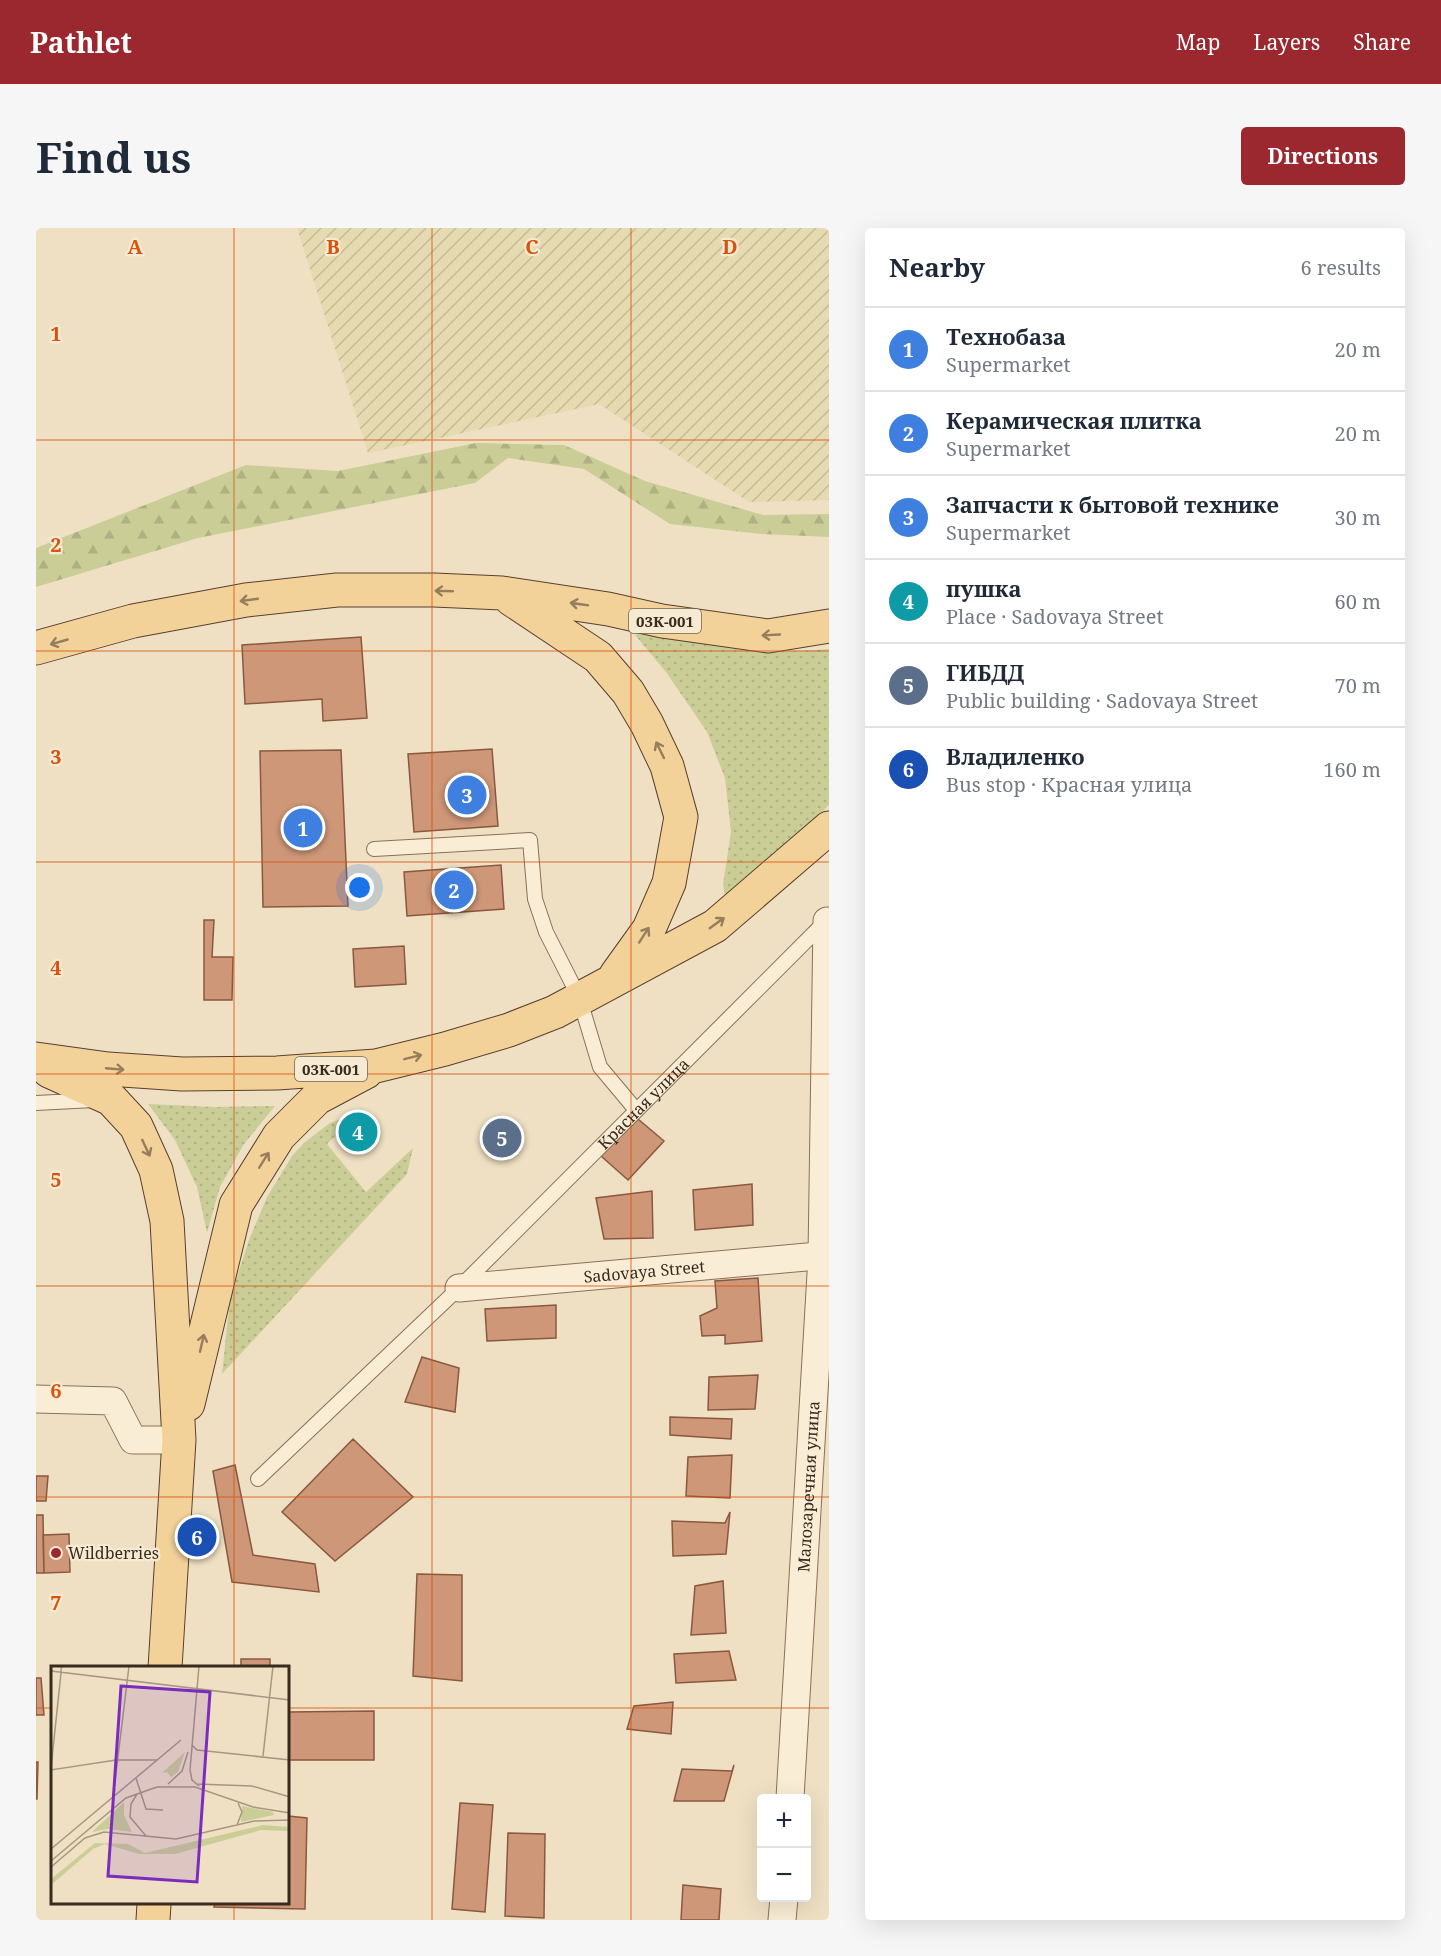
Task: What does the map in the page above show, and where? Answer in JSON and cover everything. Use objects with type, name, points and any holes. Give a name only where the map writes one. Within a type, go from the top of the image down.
[{"type":"main road","name":"03К-001","points":[[36,648],[133,621],[257,599],[337,590],[502,593],[608,609],[662,621],[768,636],[829,626]]},
{"type":"main road","points":[[502,593],[598,657],[628,692],[667,765],[681,817],[669,882],[649,929],[611,982]]},
{"type":"main road","name":"03К-001","points":[[36,1059],[108,1069],[182,1074],[277,1073],[376,1066],[445,1049],[509,1030],[555,1012],[579,997],[715,926],[829,828]]},
{"type":"main road","points":[[36,1066],[111,1100],[136,1126],[156,1170],[167,1221],[179,1440],[165,1666]]},
{"type":"main road","points":[[179,1440],[236,1204],[279,1136],[317,1098],[376,1066]]},
{"type":"main road","points":[[153,1920],[154,1905]]},
{"type":"street","name":"Малозаречная улица","points":[[790,1794],[826,1256],[828,920]]},
{"type":"street","name":"Sadovaya Street","points":[[459,1288],[826,1256]]},
{"type":"street","points":[[36,1399],[112,1401],[133,1440],[179,1440]]},
{"type":"street","points":[[782,1920],[784,1902]]},
{"type":"lane","points":[[374,849],[530,840],[535,899],[546,932],[579,997],[600,1067],[636,1110]]},
{"type":"lane","name":"Красная улица","points":[[258,1479],[459,1288],[828,920]]},
{"type":"lane","points":[[36,1103],[111,1100]]},
{"type":"shaded area","points":[[297,228],[829,228],[829,500],[749,502],[599,404],[368,453]]},
{"type":"green space","points":[[476,443],[564,445],[645,481],[763,515],[829,514],[829,537],[761,534],[670,524],[584,469],[508,458],[475,483],[198,538],[36,587],[36,548],[246,465],[338,471]]},
{"type":"green space","points":[[651,630],[720,646],[797,651],[829,649],[829,805],[733,901],[725,896],[723,884],[731,832],[725,778],[707,732],[666,672],[635,635]]},
{"type":"green space","points":[[148,1104],[215,1107],[275,1106],[244,1144],[220,1187],[207,1233],[197,1187],[175,1140]]},
{"type":"green space","points":[[361,1111],[327,1144],[366,1192],[413,1148],[407,1174],[222,1374],[230,1298],[249,1240],[267,1197],[292,1156],[305,1142],[330,1123]]},
{"type":"building","points":[[361,637],[367,718],[323,721],[322,699],[245,704],[242,645]]},
{"type":"building","points":[[492,749],[498,826],[414,832],[408,754]]},
{"type":"building","points":[[341,750],[348,906],[263,907],[260,751]]},
{"type":"building","points":[[501,865],[504,909],[407,916],[404,872]]},
{"type":"building","points":[[204,920],[214,920],[212,957],[233,957],[232,1000],[204,1000]]},
{"type":"building","points":[[404,946],[406,984],[355,987],[353,949]]},
{"type":"building","points":[[638,1119],[664,1141],[628,1180],[601,1156]]},
{"type":"building","points":[[752,1184],[753,1225],[695,1230],[693,1190]]},
{"type":"building","points":[[652,1191],[653,1238],[604,1239],[596,1198]]},
{"type":"building","points":[[758,1278],[762,1341],[725,1344],[725,1335],[702,1336],[700,1316],[717,1308],[715,1281]]},
{"type":"building","points":[[556,1305],[556,1338],[487,1341],[485,1309]]},
{"type":"building","points":[[422,1357],[459,1368],[455,1412],[405,1402]]},
{"type":"building","points":[[758,1375],[755,1409],[708,1410],[709,1377]]},
{"type":"building","points":[[670,1417],[732,1419],[731,1439],[670,1435]]},
{"type":"building","points":[[353,1439],[413,1497],[335,1561],[282,1512]]},
{"type":"building","points":[[732,1455],[730,1498],[686,1496],[688,1457]]},
{"type":"building","points":[[235,1465],[253,1555],[315,1564],[319,1592],[232,1582],[213,1471]]},
{"type":"building","points":[[36,1476],[48,1476],[46,1501],[36,1501]]},
{"type":"building","points":[[730,1512],[726,1554],[673,1556],[672,1521],[725,1523]]},
{"type":"building","points":[[36,1515],[43,1515],[44,1573],[36,1573]]},
{"type":"building","name":"Wildberries","points":[[69,1534],[70,1572],[44,1573],[43,1535]]},
{"type":"building","points":[[417,1574],[462,1575],[462,1681],[413,1676]]},
{"type":"building","points":[[723,1581],[726,1633],[691,1635],[695,1586]]},
{"type":"building","points":[[729,1651],[736,1680],[676,1683],[674,1654]]},
{"type":"building","points":[[241,1659],[270,1659],[270,1666],[241,1666]]},
{"type":"building","points":[[36,1678],[41,1678],[44,1715],[36,1715]]},
{"type":"building","points":[[673,1702],[671,1734],[627,1729],[634,1706]]},
{"type":"building","points":[[374,1711],[374,1760],[290,1760],[290,1712]]},
{"type":"building","points":[[36,1762],[38,1762],[37,1799],[36,1799]]},
{"type":"building","points":[[734,1765],[724,1801],[674,1801],[682,1769],[732,1771]]},
{"type":"building","points":[[460,1803],[493,1805],[485,1912],[452,1909]]},
{"type":"building","points":[[290,1816],[307,1818],[305,1909],[214,1907],[215,1905],[290,1905]]},
{"type":"building","points":[[508,1833],[545,1834],[544,1918],[505,1916]]},
{"type":"building","points":[[683,1885],[721,1889],[719,1920],[681,1920]]},
{"type":"place","name":"Запчасти к бытовой технике","points":[[467,795]]},
{"type":"place","name":"Технобаза","points":[[303,828]]},
{"type":"place","name":"Керамическая плитка","points":[[454,890]]},
{"type":"place","name":"пушка","points":[[358,1132]]},
{"type":"place","name":"ГИБДД","points":[[502,1138]]},
{"type":"place","name":"Владиленко","points":[[197,1537]]},
{"type":"place","name":"Wildberries","points":[[56,1553]]}]
